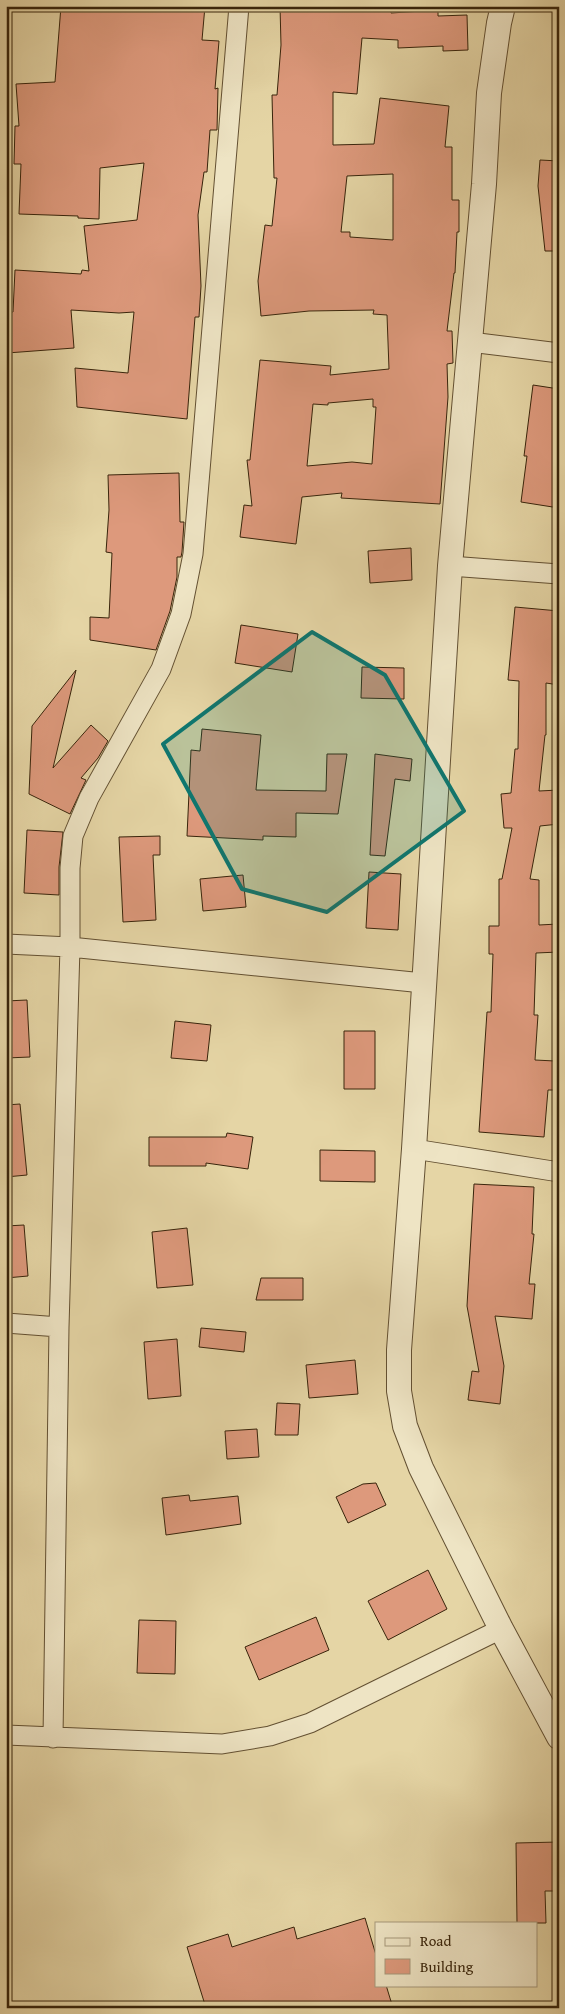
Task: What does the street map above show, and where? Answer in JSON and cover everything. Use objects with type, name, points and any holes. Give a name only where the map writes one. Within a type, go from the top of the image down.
[{"type":"street","points":[[54,1738],[59,1327],[70,947],[70,868],[73,836],[89,798],[162,669],[181,614],[193,554],[239,6]]},
{"type":"street","points":[[503,6],[489,93],[484,184],[450,566],[414,1149],[399,1350],[399,1391],[405,1426],[421,1468],[501,1629],[559,1737]]},
{"type":"street","points":[[470,342],[559,353]]},
{"type":"street","points":[[450,566],[559,574]]},
{"type":"street","points":[[6,944],[70,947],[423,983]]},
{"type":"street","points":[[414,1149],[559,1172]]},
{"type":"street","points":[[6,1323],[59,1327]]},
{"type":"street","points":[[6,1735],[222,1744],[270,1736],[310,1723],[501,1629]]},
{"type":"highlighted area","points":[[312,632],[385,675],[464,811],[327,912],[242,889],[163,744]]},
{"type":"building","points":[[61,6],[205,6],[202,40],[219,41],[215,89],[218,88],[217,130],[210,130],[207,172],[204,172],[198,215],[201,286],[199,317],[195,317],[187,419],[77,407],[75,368],[128,373],[134,312],[71,310],[74,348],[7,353],[6,313],[13,312],[15,270],[81,274],[82,270],[89,271],[84,226],[137,220],[144,163],[100,168],[99,219],[78,218],[78,216],[19,214],[21,164],[14,164],[15,126],[19,126],[16,84],[55,82]]},
{"type":"building","points":[[280,6],[391,6],[391,13],[438,10],[438,16],[467,15],[468,50],[443,51],[443,46],[398,48],[398,40],[362,38],[357,94],[333,92],[333,145],[374,144],[380,98],[449,106],[445,147],[452,147],[452,200],[459,200],[459,232],[457,232],[455,273],[447,331],[452,331],[453,363],[447,364],[448,397],[440,504],[341,498],[342,493],[302,497],[296,544],[240,537],[244,505],[252,506],[247,460],[250,460],[260,360],[331,366],[330,375],[389,369],[387,315],[373,314],[374,310],[309,311],[261,316],[258,281],[265,225],[272,226],[277,178],[274,178],[272,95],[277,95],[281,45]],"holes":[[[393,174],[393,240],[350,237],[350,232],[341,232],[347,176]],[[373,399],[373,407],[376,407],[372,464],[352,462],[307,466],[313,404],[328,405],[328,403]]]},
{"type":"building","points":[[540,160],[559,161],[559,251],[545,251],[538,186]]},
{"type":"building","points":[[533,385],[559,389],[559,508],[521,502],[527,456],[524,456]]},
{"type":"building","points":[[179,473],[180,522],[184,522],[182,552],[181,557],[177,557],[177,577],[170,611],[156,650],[90,640],[90,617],[109,618],[112,553],[106,552],[109,510],[108,475]]},
{"type":"building","points":[[411,548],[412,580],[370,583],[368,551]]},
{"type":"building","points":[[515,607],[559,611],[554,660],[559,661],[559,685],[546,683],[546,735],[539,791],[559,790],[559,824],[540,826],[530,879],[539,880],[539,925],[558,924],[559,952],[536,953],[534,1015],[538,1015],[535,1060],[555,1061],[554,1090],[548,1090],[544,1137],[479,1132],[487,1012],[491,1012],[493,954],[489,954],[489,926],[499,926],[499,879],[502,879],[512,828],[504,828],[501,794],[511,793],[515,749],[518,749],[519,681],[508,680]]},
{"type":"building","points":[[241,625],[298,634],[292,672],[235,663]]},
{"type":"building","points":[[362,667],[404,668],[404,699],[361,698]]},
{"type":"building","points":[[76,670],[53,768],[91,725],[108,741],[98,758],[81,778],[86,780],[70,814],[29,794],[32,726]]},
{"type":"building","points":[[202,729],[261,735],[256,790],[326,791],[327,754],[347,754],[338,814],[296,813],[296,837],[263,836],[263,840],[187,836],[191,750],[200,751]]},
{"type":"building","points":[[375,754],[412,759],[410,781],[395,779],[385,856],[370,855]]},
{"type":"building","points":[[27,830],[63,832],[59,867],[59,895],[24,893]]},
{"type":"building","points":[[160,836],[160,855],[153,855],[156,920],[123,922],[119,837]]},
{"type":"building","points":[[369,872],[401,874],[398,930],[366,928]]},
{"type":"building","points":[[243,875],[246,907],[203,911],[200,879]]},
{"type":"building","points":[[27,1000],[30,1057],[6,1058],[6,1001]]},
{"type":"building","points":[[175,1021],[211,1025],[207,1061],[171,1058]]},
{"type":"building","points":[[344,1031],[375,1031],[375,1089],[344,1089]]},
{"type":"building","points":[[20,1104],[27,1175],[6,1177],[6,1105]]},
{"type":"building","points":[[227,1133],[253,1137],[248,1169],[206,1163],[206,1166],[149,1166],[149,1137],[226,1137]]},
{"type":"building","points":[[320,1150],[375,1151],[375,1182],[320,1181]]},
{"type":"building","points":[[474,1184],[534,1187],[532,1234],[534,1234],[529,1284],[535,1284],[532,1319],[495,1316],[504,1366],[500,1404],[468,1400],[472,1371],[479,1372],[467,1306]]},
{"type":"building","points":[[24,1225],[28,1276],[6,1278],[6,1226]]},
{"type":"building","points":[[187,1228],[193,1285],[157,1288],[152,1232]]},
{"type":"building","points":[[261,1278],[303,1278],[303,1300],[256,1300]]},
{"type":"building","points":[[201,1328],[246,1332],[244,1352],[199,1347]]},
{"type":"building","points":[[177,1339],[181,1396],[148,1399],[144,1342]]},
{"type":"building","points":[[355,1360],[358,1394],[309,1398],[306,1365]]},
{"type":"building","points":[[277,1403],[300,1404],[298,1435],[275,1435]]},
{"type":"building","points":[[257,1429],[259,1457],[227,1459],[225,1431]]},
{"type":"building","points":[[376,1483],[386,1505],[348,1523],[336,1497],[363,1484]]},
{"type":"building","points":[[189,1495],[190,1501],[238,1496],[241,1524],[166,1535],[162,1498]]},
{"type":"building","points":[[428,1570],[447,1609],[388,1640],[368,1601]]},
{"type":"building","points":[[316,1617],[329,1650],[259,1680],[245,1647]]},
{"type":"building","points":[[139,1620],[176,1621],[175,1674],[137,1673]]},
{"type":"building","points":[[559,1842],[559,1891],[545,1891],[546,1923],[517,1922],[516,1843]]},
{"type":"building","points":[[365,1918],[375,1952],[375,1986],[386,1986],[393,2008],[206,2008],[187,1947],[228,1934],[232,1947],[294,1927],[297,1939]]}]
